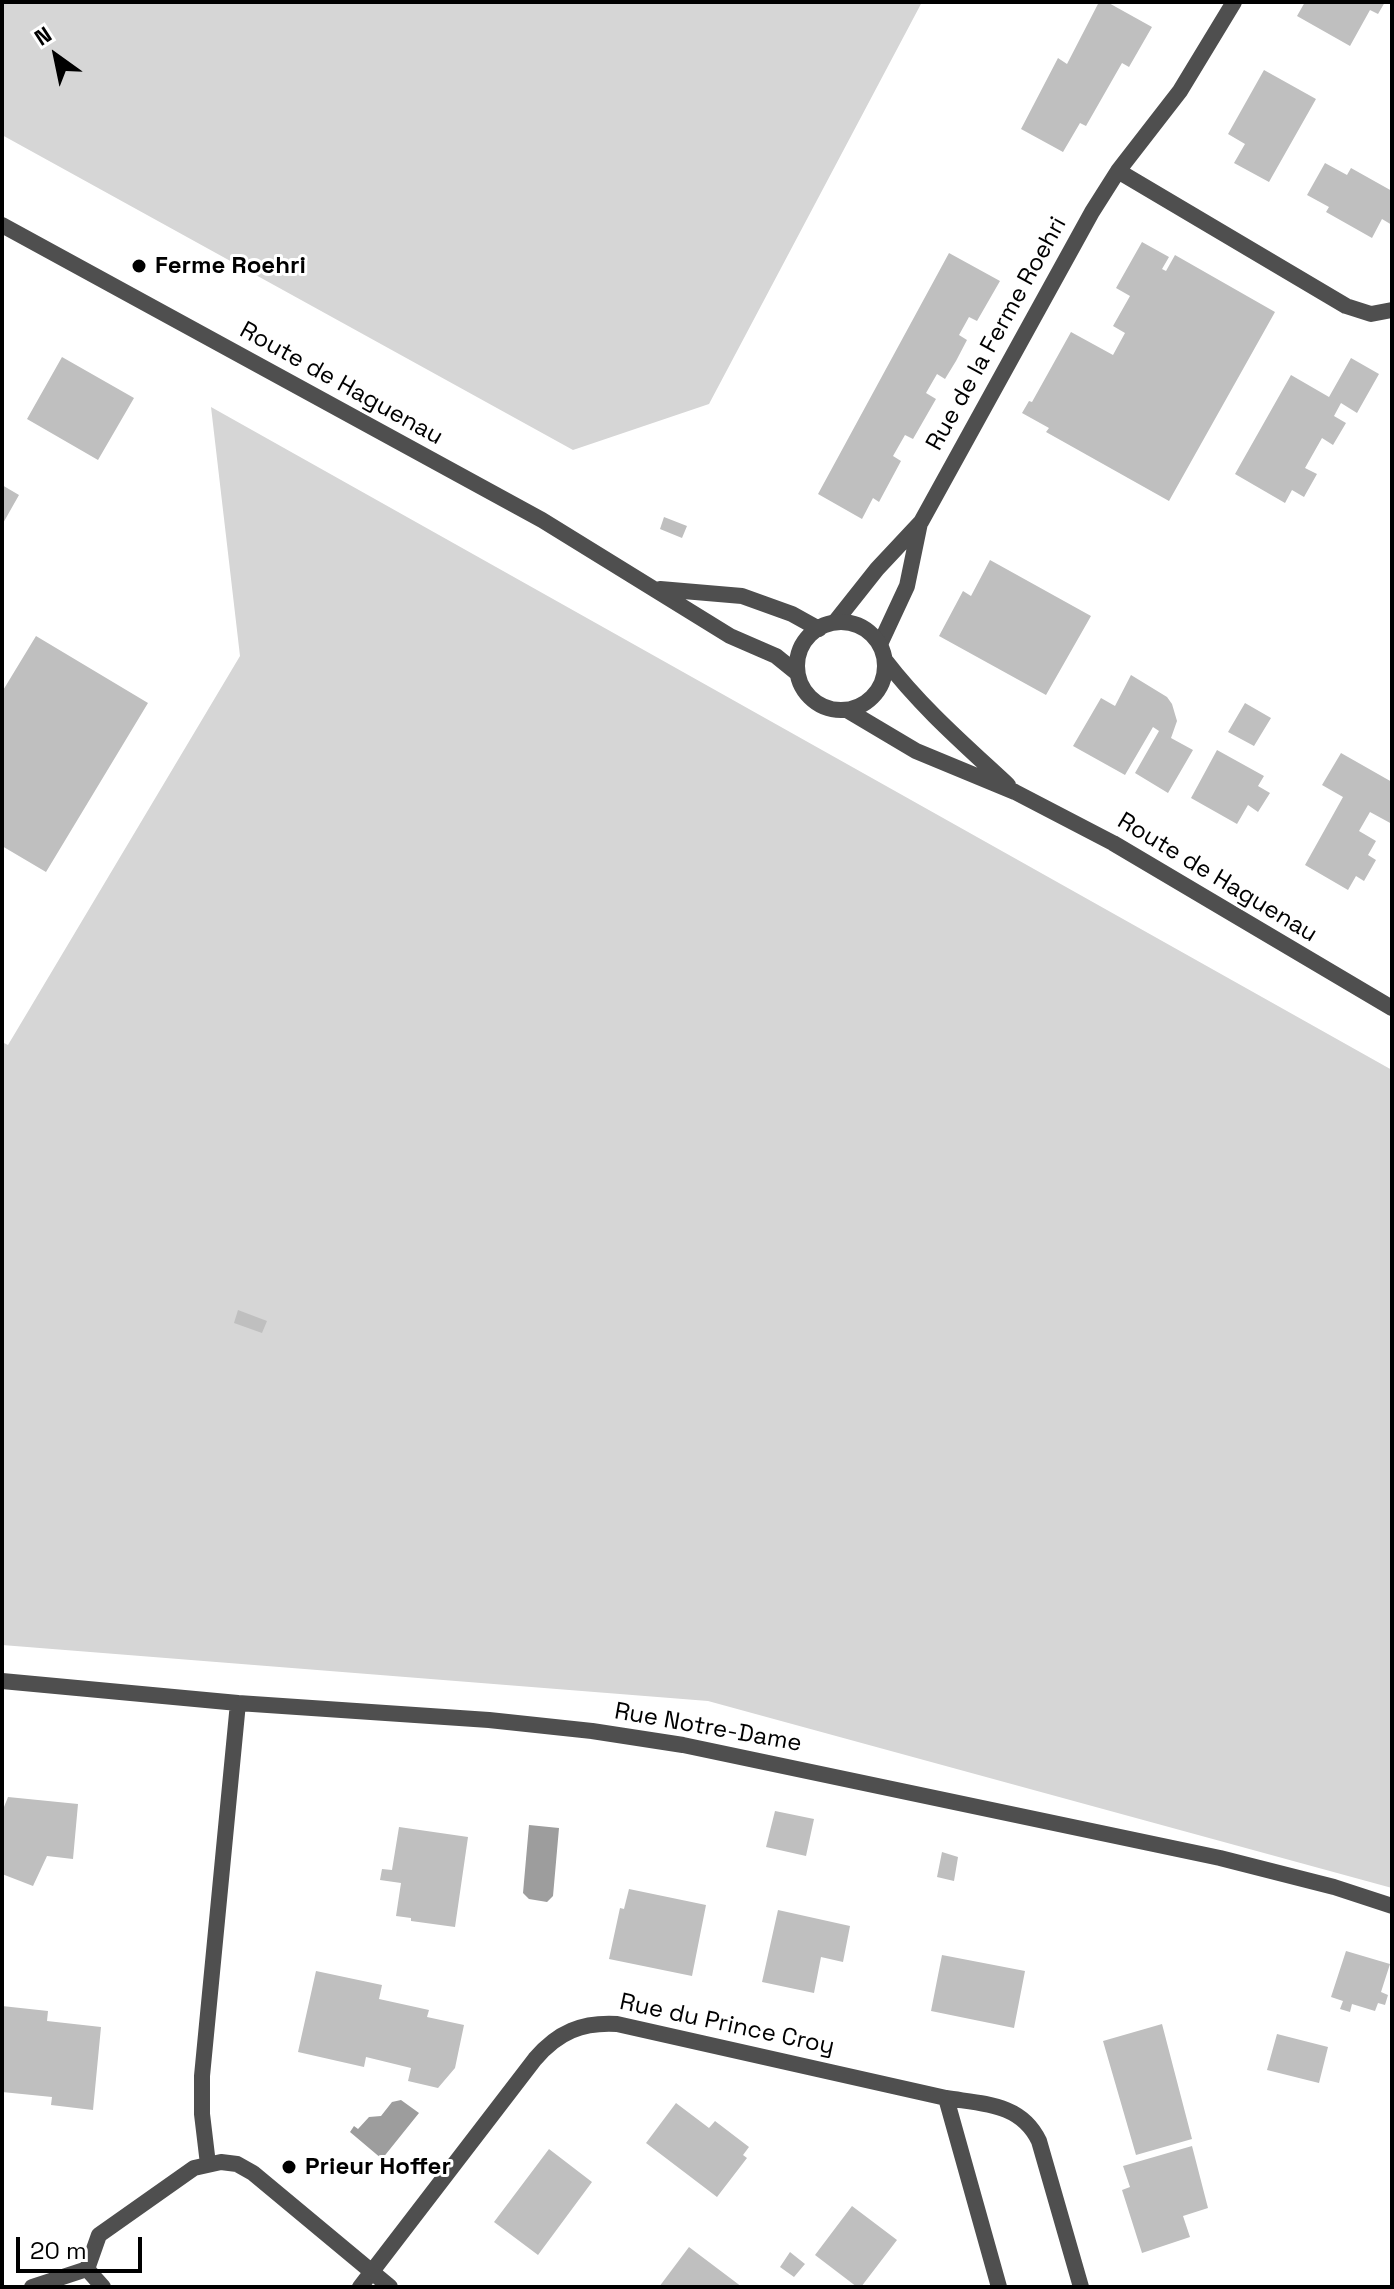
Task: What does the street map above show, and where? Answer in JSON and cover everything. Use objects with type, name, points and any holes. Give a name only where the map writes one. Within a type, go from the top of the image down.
[{"type":"street","name":"Rue de la Ferme Roehri","points":[[827,626],[921,522],[1092,212],[1118,171],[1180,91],[1234,2]]},
{"type":"street","points":[[1118,171],[1346,306],[1371,314],[1392,310]]},
{"type":"street","name":"Route de Haguenau","points":[[2,225],[542,520],[730,636],[776,656],[797,673]]},
{"type":"street","name":"Rue de la Ferme Roehri","points":[[882,652],[907,586],[921,522]]},
{"type":"street","name":"Route de Haguenau","points":[[654,589],[742,596],[827,626]]},
{"type":"street","points":[[852,623],[868,631],[882,652],[884,678],[876,693],[863,704],[847,710],[830,709],[814,701],[803,689],[797,673],[798,655],[806,640],[827,626],[852,623]]},
{"type":"street","name":"Route de Haguenau","points":[[882,652],[904,685],[1015,792]]},
{"type":"street","name":"Route de Haguenau","points":[[847,710],[916,751],[1015,792],[1154,866],[1392,1008]]},
{"type":"street","name":"Rue Notre-Dame","points":[[2,1681],[238,1703],[489,1720],[683,1745],[1220,1858],[1334,1887],[1392,1906]]},
{"type":"street","points":[[208,2164],[202,2114],[202,2076],[238,1703]]},
{"type":"street","name":"Rue du Prince Croy","points":[[360,2287],[547,2044],[575,2028],[594,2023],[617,2024],[946,2098],[1001,2106],[1019,2115],[1032,2126],[1039,2141],[1081,2287]]},
{"type":"street","points":[[946,2098],[999,2287]]},
{"type":"street","points":[[87,2269],[99,2235],[178,2177],[208,2164],[237,2164],[253,2173],[390,2287]]},
{"type":"street","points":[[32,2287],[87,2269]]},
{"type":"street","points":[[87,2269],[103,2287]]},
{"type":"shaded area","points":[[2,2],[922,2],[709,404],[573,450],[2,135]]},
{"type":"shaded area","points":[[211,407],[1392,1070],[1392,1888],[708,1701],[2,1645],[2,1042],[8,1045],[240,656]]},
{"type":"shaded area","points":[[529,1825],[559,1828],[553,1896],[547,1902],[529,1899],[523,1893]]},
{"type":"shaded area","points":[[401,2100],[419,2113],[382,2159],[350,2132],[354,2126],[358,2129],[369,2117],[381,2116],[392,2102]]},
{"type":"building","points":[[1099,2],[1107,2],[1152,27],[1129,67],[1122,63],[1086,126],[1080,123],[1063,152],[1021,129],[1058,58],[1067,64]]},
{"type":"building","points":[[1305,2],[1385,2],[1378,14],[1370,10],[1350,46],[1297,16]]},
{"type":"building","points":[[1264,70],[1316,99],[1269,182],[1234,163],[1245,144],[1228,134]]},
{"type":"building","points":[[1325,163],[1347,175],[1351,168],[1392,191],[1392,225],[1382,219],[1372,238],[1326,212],[1329,207],[1307,195]]},
{"type":"building","points":[[1142,242],[1169,257],[1162,269],[1166,271],[1175,255],[1275,312],[1169,501],[1046,432],[1049,428],[1022,413],[1029,401],[1032,402],[1071,332],[1113,355],[1125,333],[1113,326],[1130,296],[1116,288]]},
{"type":"building","points":[[949,253],[1000,281],[977,321],[969,317],[959,335],[967,340],[956,361],[945,379],[937,374],[926,393],[936,399],[913,439],[905,435],[893,456],[901,461],[879,502],[873,498],[862,519],[818,494]]},
{"type":"building","points":[[62,357],[134,398],[98,460],[27,419]]},
{"type":"building","points":[[1351,358],[1379,374],[1357,413],[1341,403],[1334,416],[1346,423],[1333,445],[1322,438],[1305,468],[1317,474],[1304,497],[1292,490],[1285,503],[1235,474],[1291,375],[1329,397]]},
{"type":"building","points":[[2,485],[19,495],[2,525]]},
{"type":"building","points":[[664,517],[687,526],[682,538],[660,529]]},
{"type":"building","points":[[990,560],[1091,616],[1046,695],[939,636],[963,591],[971,596]]},
{"type":"building","points":[[36,636],[148,703],[46,872],[2,846],[2,692]]},
{"type":"building","points":[[1131,675],[1167,697],[1177,721],[1171,738],[1193,750],[1168,793],[1135,773],[1159,731],[1153,727],[1125,775],[1073,746],[1101,698],[1115,706]]},
{"type":"building","points":[[1245,703],[1271,718],[1254,746],[1228,732]]},
{"type":"building","points":[[1217,750],[1264,776],[1258,786],[1270,793],[1258,812],[1248,805],[1237,824],[1191,798]]},
{"type":"building","points":[[1341,753],[1392,782],[1392,824],[1370,812],[1359,831],[1376,841],[1368,855],[1376,860],[1364,881],[1356,876],[1348,890],[1305,865],[1343,797],[1322,785]]},
{"type":"building","points":[[238,1310],[267,1321],[262,1333],[234,1323]]},
{"type":"building","points":[[8,1797],[78,1804],[73,1859],[47,1856],[33,1886],[2,1874],[2,1812]]},
{"type":"building","points":[[775,1811],[814,1819],[806,1856],[766,1847]]},
{"type":"building","points":[[399,1827],[468,1837],[455,1927],[396,1916],[401,1883],[380,1880],[382,1869],[392,1870]]},
{"type":"building","points":[[942,1852],[958,1857],[954,1881],[937,1877]]},
{"type":"building","points":[[629,1889],[706,1905],[692,1976],[609,1959],[620,1908],[624,1909]]},
{"type":"building","points":[[778,1910],[850,1926],[843,1962],[821,1957],[814,1993],[762,1982]]},
{"type":"building","points":[[1346,1951],[1390,1964],[1381,1992],[1388,1995],[1385,2005],[1378,2003],[1375,2011],[1352,2004],[1350,2012],[1340,2009],[1343,2001],[1331,1997]]},
{"type":"building","points":[[942,1955],[1025,1971],[1014,2028],[931,2011]]},
{"type":"building","points":[[316,1971],[382,1985],[379,1999],[429,2010],[427,2017],[464,2025],[455,2068],[438,2088],[408,2081],[411,2068],[366,2057],[364,2067],[298,2052]]},
{"type":"building","points":[[2,2006],[48,2011],[47,2021],[101,2027],[93,2110],[51,2105],[52,2097],[2,2092]]},
{"type":"building","points":[[1162,2024],[1192,2139],[1136,2155],[1103,2041]]},
{"type":"building","points":[[1277,2034],[1328,2047],[1319,2083],[1267,2070]]},
{"type":"building","points":[[676,2103],[709,2128],[715,2121],[749,2147],[743,2155],[747,2158],[717,2197],[646,2143]]},
{"type":"building","points":[[1192,2146],[1208,2208],[1183,2216],[1190,2237],[1142,2253],[1122,2190],[1130,2187],[1123,2166]]},
{"type":"building","points":[[549,2149],[592,2182],[538,2255],[494,2222]]},
{"type":"building","points":[[852,2206],[897,2240],[861,2287],[815,2255]]},
{"type":"building","points":[[689,2247],[742,2287],[659,2287]]},
{"type":"building","points":[[790,2252],[805,2264],[794,2277],[780,2267]]},
{"type":"place","name":"Ferme Roehri","points":[[139,266]]},
{"type":"place","name":"Prieur Hoffer","points":[[289,2167]]}]
